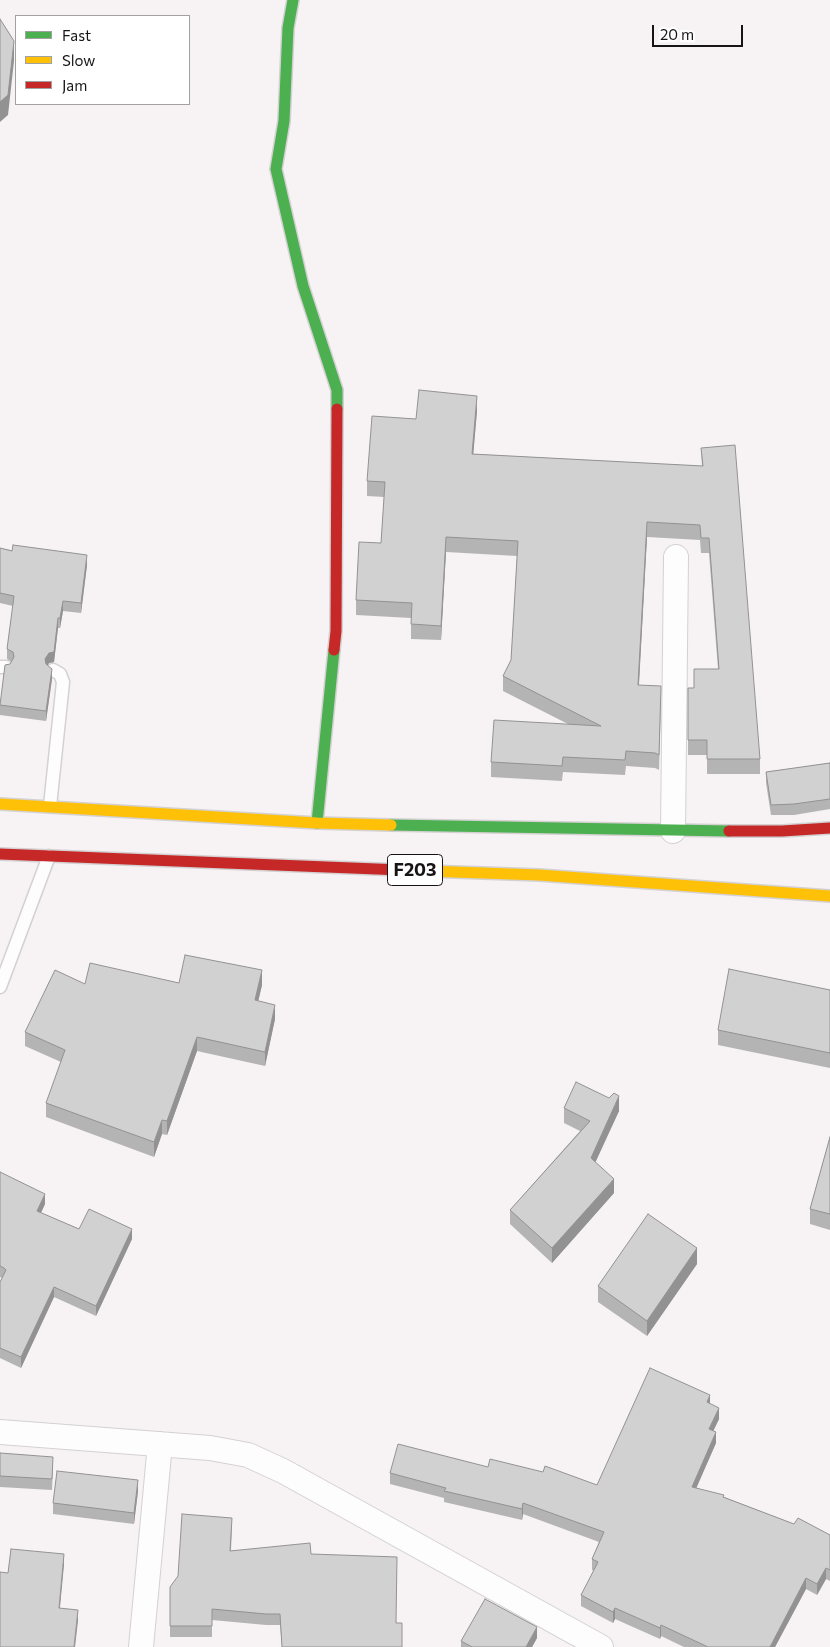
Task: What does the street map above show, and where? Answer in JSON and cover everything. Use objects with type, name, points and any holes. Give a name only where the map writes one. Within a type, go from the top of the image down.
[{"type":"main road","points":[[293,0],[288,28],[284,121],[276,169],[303,286],[337,390],[336,631],[317,823]]},
{"type":"main road","points":[[0,804],[317,823],[673,832],[782,831],[830,828]]},
{"type":"main road","name":"F203","points":[[0,854],[539,875],[830,896]]},
{"type":"street","points":[[673,832],[676,557]]},
{"type":"street","points":[[0,1432],[210,1448],[248,1455],[283,1470],[601,1647]]},
{"type":"street","points":[[142,1647],[160,1444]]},
{"type":"lane","points":[[50,806],[64,682],[60,674],[53,670]]},
{"type":"lane","points":[[0,987],[49,856]]},
{"type":"building","points":[[0,19],[14,41],[8,95],[0,102]]},
{"type":"building","points":[[419,390],[477,396],[472,454],[703,466],[701,448],[735,445],[760,759],[707,759],[707,740],[688,740],[688,688],[694,688],[694,669],[719,669],[709,538],[701,538],[700,525],[647,522],[638,685],[661,686],[659,755],[655,753],[626,751],[625,760],[563,757],[562,766],[491,762],[494,720],[601,726],[503,676],[511,660],[518,541],[446,537],[441,626],[411,624],[412,603],[356,600],[359,542],[381,543],[385,482],[367,481],[372,416],[416,419]]},
{"type":"building","points":[[13,545],[87,555],[81,603],[63,601],[60,618],[58,618],[54,652],[49,653],[45,659],[46,664],[52,669],[46,711],[0,705],[5,665],[10,664],[14,657],[13,652],[7,649],[14,596],[0,593],[0,548],[12,551]]},
{"type":"building","points":[[830,763],[830,799],[771,805],[766,772]]},
{"type":"building","points":[[185,955],[262,970],[255,1000],[275,1005],[265,1052],[197,1037],[167,1121],[162,1120],[154,1142],[46,1103],[65,1050],[25,1032],[55,970],[85,984],[90,963],[179,983]]},
{"type":"building","points":[[729,969],[830,990],[830,1053],[718,1030]]},
{"type":"building","points":[[576,1082],[609,1098],[614,1093],[619,1096],[591,1158],[614,1179],[552,1248],[510,1210],[590,1121],[564,1108]]},
{"type":"building","points":[[830,1137],[830,1214],[810,1209]]},
{"type":"building","points":[[0,1172],[45,1194],[37,1211],[79,1229],[89,1209],[132,1229],[96,1306],[54,1287],[21,1357],[0,1348],[0,1282],[6,1270],[0,1266]]},
{"type":"building","points":[[648,1214],[697,1248],[647,1321],[598,1286]]},
{"type":"building","points":[[650,1368],[710,1395],[707,1402],[719,1408],[709,1429],[716,1432],[692,1487],[724,1495],[723,1497],[794,1524],[798,1518],[830,1535],[830,1570],[826,1568],[817,1584],[806,1578],[770,1647],[708,1647],[661,1625],[660,1628],[615,1608],[613,1612],[581,1595],[598,1562],[592,1559],[604,1532],[523,1503],[522,1509],[444,1491],[446,1488],[390,1473],[398,1444],[488,1467],[490,1459],[543,1472],[545,1466],[597,1485]]},
{"type":"building","points":[[0,1453],[53,1457],[52,1479],[0,1476]]},
{"type":"building","points":[[57,1471],[138,1480],[134,1513],[53,1503]]},
{"type":"building","points":[[182,1514],[232,1518],[230,1551],[310,1543],[311,1554],[397,1557],[396,1623],[402,1623],[402,1647],[282,1647],[280,1614],[212,1609],[212,1626],[170,1626],[170,1587],[178,1576]]},
{"type":"building","points":[[11,1549],[64,1554],[59,1608],[78,1610],[74,1647],[0,1647],[0,1572],[8,1573]]},
{"type":"building","points":[[485,1599],[537,1627],[526,1647],[472,1647],[461,1641]]},
{"type":"traffic: fast","points":[[293,0],[288,28],[284,121],[276,169],[303,286],[337,390],[337,409]]},
{"type":"traffic: fast","points":[[317,823],[334,650]]},
{"type":"traffic: fast","points":[[391,825],[729,831]]},
{"type":"traffic: slow","points":[[0,804],[317,823],[391,825]]},
{"type":"traffic: slow","points":[[427,871],[539,875],[830,896]]},
{"type":"traffic: jam","points":[[334,650],[336,631],[337,409]]},
{"type":"traffic: jam","points":[[729,831],[782,831],[830,828]]},
{"type":"traffic: jam","points":[[0,854],[427,871]]}]
